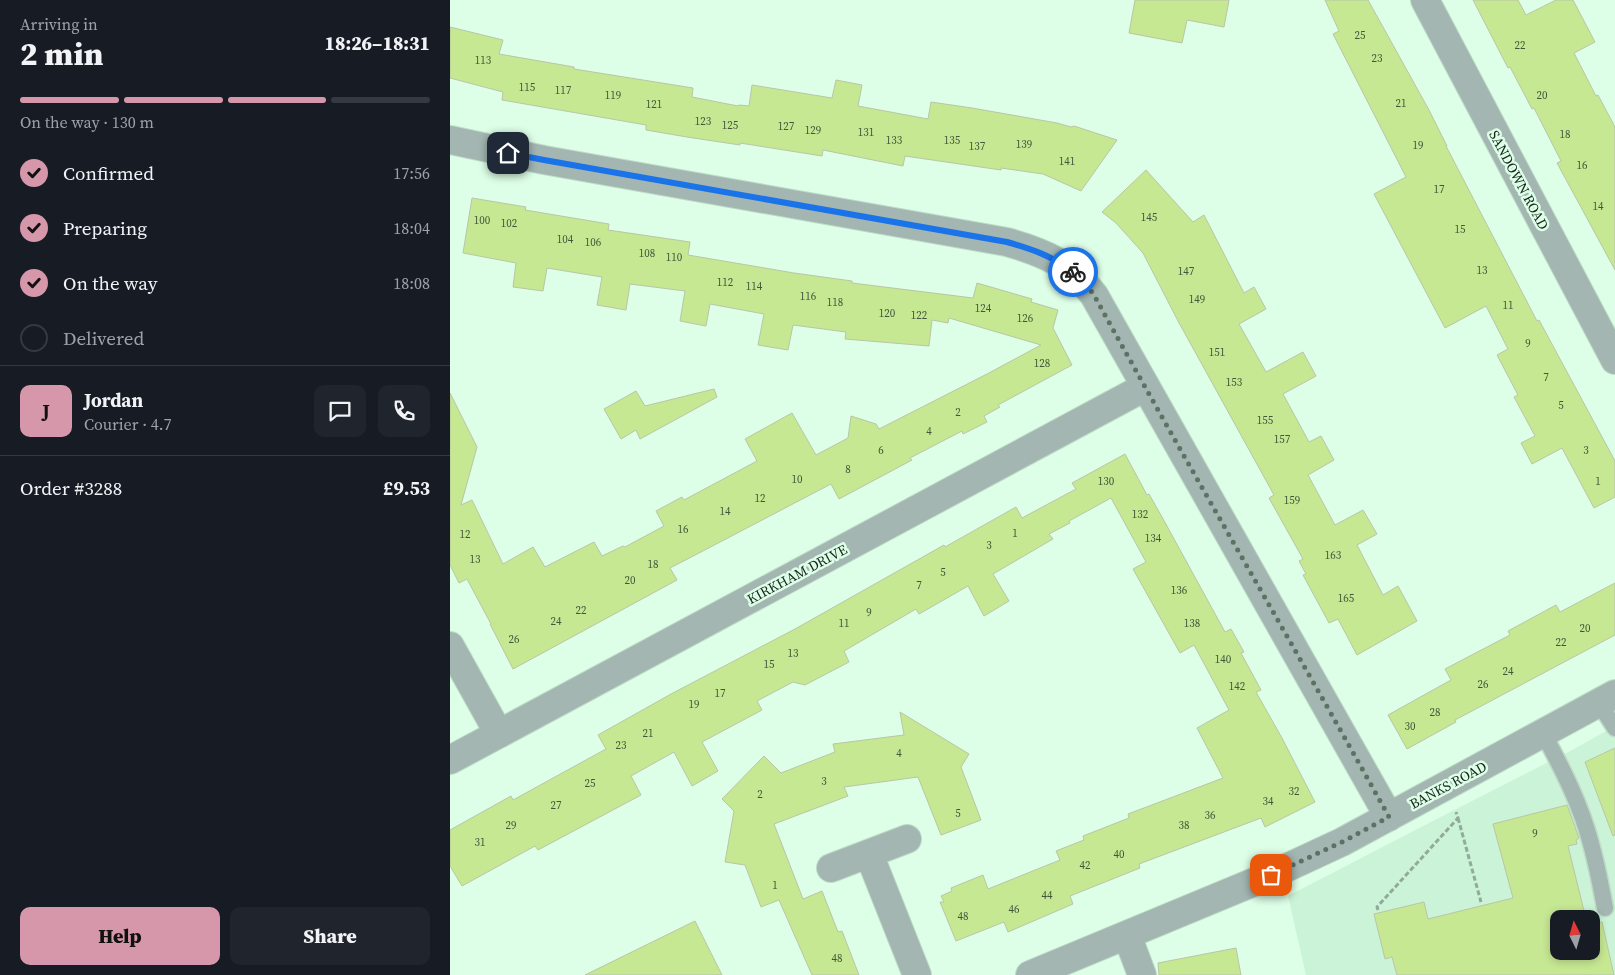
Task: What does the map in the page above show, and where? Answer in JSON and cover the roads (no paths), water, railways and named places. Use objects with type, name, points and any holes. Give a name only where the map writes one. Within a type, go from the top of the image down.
[{"type":"street","name":"SANDOWN ROAD","points":[[1425,0],[1615,360]]},
{"type":"street","points":[[450,140],[544,160],[1007,242],[1050,256],[1071,270],[1094,295],[1389,817]]},
{"type":"street","name":"KIRKHAM DRIVE","points":[[450,760],[1145,387]]},
{"type":"street","points":[[450,646],[499,734]]},
{"type":"street","name":"BANKS ROAD","points":[[1030,975],[1271,875],[1342,842],[1607,699]]},
{"type":"street","points":[[831,868],[907,839]]},
{"type":"street","points":[[869,854],[918,975]]},
{"type":"street","points":[[1126,935],[1142,975]]},
{"type":"lane","points":[[1607,699],[1615,728]]},
{"type":"lane","points":[[1543,733],[1562,767],[1582,815],[1591,843],[1606,908]]}]
